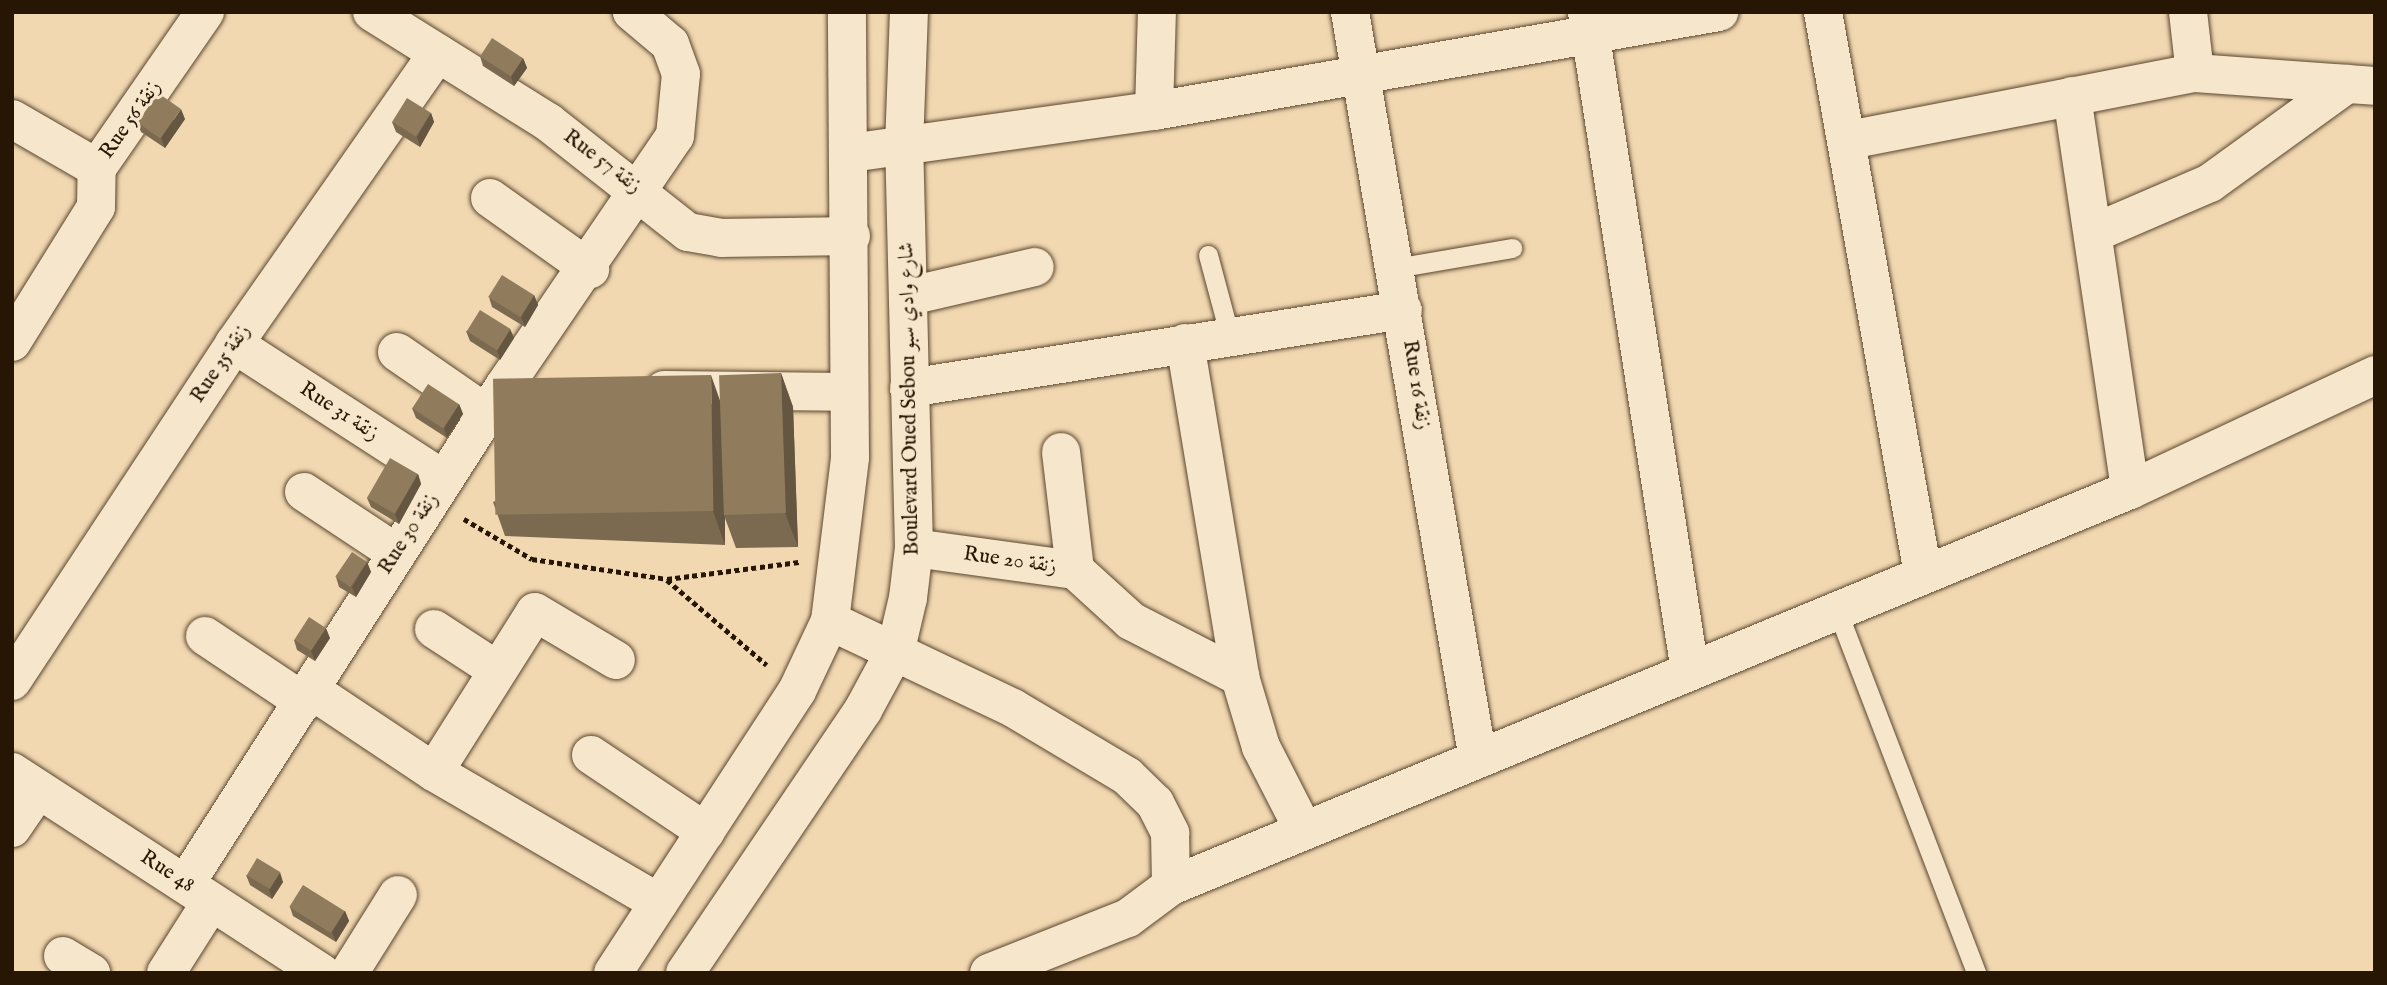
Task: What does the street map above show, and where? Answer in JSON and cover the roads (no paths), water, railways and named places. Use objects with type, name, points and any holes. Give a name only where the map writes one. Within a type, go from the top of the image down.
[{"type":"street","name":"Rue 56 زنقة","points":[[12,342],[96,207],[97,168],[205,12]]},
{"type":"street","name":"Rue 57 زنقة","points":[[372,12],[438,53],[642,191],[671,220],[702,237],[851,236]]},
{"type":"street","name":"Rue 30 زنقة","points":[[166,973],[199,893],[307,696],[495,401],[590,269],[675,136],[681,74],[670,44],[632,12]]},
{"type":"street","points":[[613,973],[797,691],[830,621],[842,556],[850,457],[848,392],[851,236],[847,12]]},
{"type":"street","name":"Boulevard Oued Sebou شارع وادي سبو","points":[[685,973],[863,710],[895,649],[914,548],[909,388],[910,296],[904,147],[909,12]]},
{"type":"street","points":[[1154,111],[1157,12]]},
{"type":"street","name":"Rue 16 زنقة","points":[[1350,12],[1478,758]]},
{"type":"street","points":[[850,153],[1154,111],[1359,74],[1589,22],[1719,12]]},
{"type":"street","points":[[1824,12],[1849,140],[1923,574]]},
{"type":"street","points":[[2188,12],[2195,73]]},
{"type":"street","points":[[1589,22],[1690,671]]},
{"type":"street","name":"Rue 35 زنقة","points":[[12,681],[234,344],[438,53]]},
{"type":"street","points":[[1849,140],[2195,73],[2361,85]]},
{"type":"street","points":[[2094,233],[2210,183],[2361,85]]},
{"type":"street","points":[[2072,96],[2130,490]]},
{"type":"street","points":[[12,119],[97,168]]},
{"type":"street","points":[[490,198],[590,269]]},
{"type":"street","points":[[910,296],[1035,267]]},
{"type":"street","points":[[909,388],[1403,310]]},
{"type":"street","points":[[1185,343],[1240,677],[1261,747],[1304,831]]},
{"type":"street","name":"Rue 31 زنقة","points":[[234,344],[437,490]]},
{"type":"street","points":[[397,352],[495,401],[544,389]]},
{"type":"street","points":[[989,973],[1128,918],[1171,886],[2130,490],[2375,374]]},
{"type":"street","points":[[627,390],[848,392]]},
{"type":"street","points":[[1061,452],[1075,570]]},
{"type":"street","points":[[304,492],[396,554]]},
{"type":"street","name":"Rue 20 زنقة","points":[[914,548],[1075,570],[1131,621],[1240,677]]},
{"type":"street","points":[[434,772],[535,612],[615,660]]},
{"type":"street","points":[[830,621],[895,649],[1013,708],[1127,776],[1155,803],[1170,833],[1171,886]]},
{"type":"street","points":[[434,629],[497,670]]},
{"type":"street","points":[[205,636],[659,903]]},
{"type":"street","points":[[591,755],[706,832]]},
{"type":"street","points":[[12,828],[25,781]]},
{"type":"street","name":"Rue 48","points":[[25,781],[321,973]]},
{"type":"street","points":[[349,973],[398,895]]},
{"type":"lane","points":[[1395,268],[1511,248]]},
{"type":"lane","points":[[1208,256],[1230,337]]},
{"type":"lane","points":[[1837,610],[1976,973]]}]
